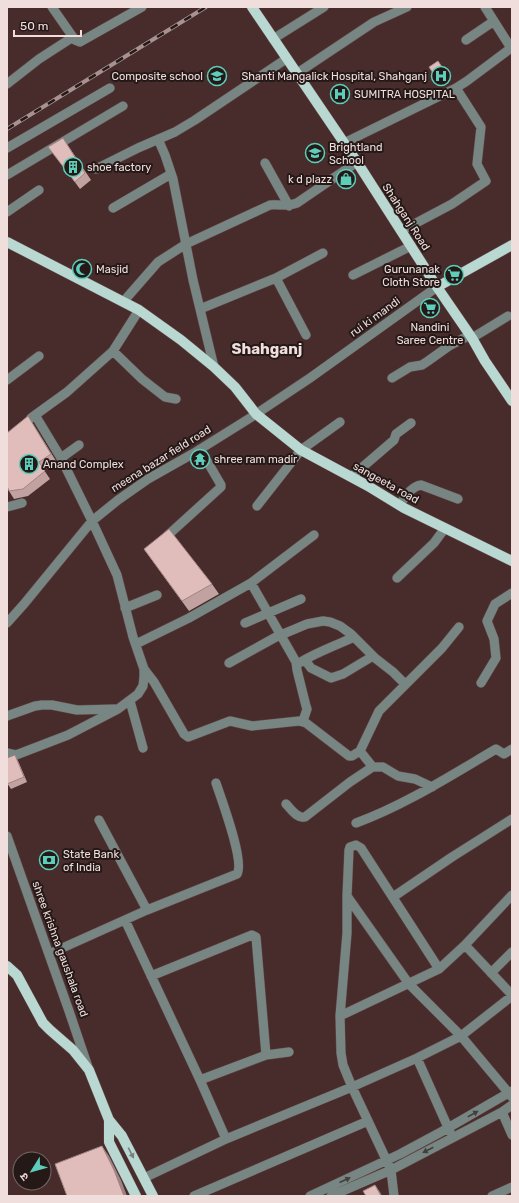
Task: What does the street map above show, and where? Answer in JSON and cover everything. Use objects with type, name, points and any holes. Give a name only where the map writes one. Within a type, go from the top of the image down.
[{"type":"main road","name":"Shahganj Road","points":[[252,7],[357,162],[512,401]]},
{"type":"main road","name":"sangeeta road","points":[[7,242],[138,310],[214,367],[235,387],[256,414],[301,450],[399,505],[512,561]]},
{"type":"main road","name":"rui ki mandi","points":[[437,287],[512,245]]},
{"type":"main road","points":[[7,966],[17,975],[43,1023],[73,1050],[89,1070],[110,1120],[122,1136],[153,1196]]},
{"type":"main road","points":[[110,1120],[109,1142],[136,1196]]},
{"type":"street","points":[[52,7],[77,42],[80,42],[142,7]]},
{"type":"street","points":[[273,39],[324,7]]},
{"type":"street","points":[[296,74],[374,22],[407,7]]},
{"type":"street","points":[[344,143],[456,88],[511,48],[485,7]]},
{"type":"street","points":[[466,40],[494,21]]},
{"type":"street","points":[[7,84],[39,59],[73,37]]},
{"type":"street","points":[[96,169],[174,132],[195,120],[286,59]]},
{"type":"street","points":[[7,148],[110,88]]},
{"type":"street","points":[[401,231],[452,204],[486,181],[477,164],[481,127],[456,88]]},
{"type":"street","points":[[7,175],[123,106]]},
{"type":"street","points":[[158,139],[171,174],[193,280],[214,367]]},
{"type":"street","points":[[124,302],[158,262],[186,244],[270,205],[276,204],[289,206],[296,203],[357,162]]},
{"type":"street","points":[[265,163],[289,206]]},
{"type":"street","points":[[113,208],[171,174]]},
{"type":"street","points":[[7,212],[39,190]]},
{"type":"street","points":[[353,275],[411,246]]},
{"type":"street","points":[[200,308],[276,278],[323,254]]},
{"type":"street","points":[[276,278],[306,335]]},
{"type":"street","name":"rui ki mandi","points":[[256,414],[333,362],[437,287]]},
{"type":"street","points":[[25,422],[67,392],[113,351],[138,310]]},
{"type":"street","points":[[392,378],[410,367],[422,365],[449,346],[508,316]]},
{"type":"street","points":[[113,351],[142,379],[165,397],[176,399]]},
{"type":"street","points":[[7,380],[39,356]]},
{"type":"street","name":"meena bazar field road","points":[[7,623],[92,521],[148,479],[256,414]]},
{"type":"street","points":[[35,415],[60,458],[117,575],[125,608],[144,669],[154,682],[184,734],[188,738],[230,721],[252,726],[303,721],[348,756],[352,756],[360,751],[379,711],[442,648],[459,627]]},
{"type":"street","points":[[257,506],[301,450],[340,422]]},
{"type":"street","points":[[351,477],[394,440],[396,434],[411,423]]},
{"type":"street","points":[[60,458],[79,445]]},
{"type":"street","points":[[167,536],[221,488],[221,485],[200,449]]},
{"type":"street","points":[[399,505],[410,490],[418,485],[458,498]]},
{"type":"street","points":[[7,507],[22,503]]},
{"type":"street","points":[[397,578],[434,543],[445,528]]},
{"type":"street","points":[[136,644],[189,618],[251,583],[314,535]]},
{"type":"street","points":[[251,583],[282,635],[301,662],[332,678],[343,674],[372,656]]},
{"type":"street","points":[[481,683],[496,658],[494,639],[487,621],[494,604],[512,593]]},
{"type":"street","points":[[125,608],[157,596]]},
{"type":"street","points":[[245,623],[301,598]]},
{"type":"street","points":[[229,663],[282,635],[307,624],[323,621],[340,626],[405,684]]},
{"type":"street","points":[[303,721],[306,706],[297,670],[301,662],[325,648],[332,648],[354,637]]},
{"type":"street","points":[[7,753],[16,755],[68,735],[118,709],[138,694],[143,686],[144,669]]},
{"type":"street","points":[[130,701],[143,748]]},
{"type":"street","points":[[7,716],[42,705],[52,705],[77,710],[118,709]]},
{"type":"street","points":[[356,823],[376,816],[432,787],[496,749],[504,754],[512,749]]},
{"type":"street","points":[[360,751],[372,767]]},
{"type":"street","points":[[286,804],[298,817],[305,817],[372,767],[383,767],[398,776],[414,779],[432,787]]},
{"type":"street","points":[[49,954],[147,910],[238,873],[239,869],[234,839],[216,782]]},
{"type":"street","points":[[393,897],[512,819]]},
{"type":"street","points":[[99,820],[147,910]]},
{"type":"street","name":"shree krishna gaushala road","points":[[7,836],[89,1070]]},
{"type":"street","points":[[394,1196],[391,1170],[352,1087],[343,1065],[341,1053],[340,1016],[347,933],[347,896],[350,847],[356,845],[361,848],[439,969]]},
{"type":"street","points":[[340,1016],[439,969],[465,945],[512,895]]},
{"type":"street","points":[[310,1196],[387,1161],[511,1094],[462,1036],[409,984],[347,896]]},
{"type":"street","points":[[125,920],[226,1139]]},
{"type":"street","points":[[151,976],[252,935],[255,936],[266,1054]]},
{"type":"street","points":[[144,1178],[226,1139],[352,1087],[462,1036],[512,995],[465,945]]},
{"type":"street","points":[[491,973],[512,952]]},
{"type":"street","points":[[200,1080],[266,1054],[289,1052]]},
{"type":"street","points":[[417,1058],[453,1137]]},
{"type":"street","points":[[331,1196],[391,1170],[502,1112],[512,1105]]},
{"type":"street","points":[[502,1112],[512,1135]]},
{"type":"street","points":[[194,1196],[368,1121]]},
{"type":"street","points":[[492,1196],[512,1187]]},
{"type":"building","points":[[438,61],[444,70],[435,76],[429,67]]},
{"type":"building","name":"shoe factory","points":[[63,138],[85,173],[75,182],[48,147]]},
{"type":"building","name":"Anand Complex","points":[[28,416],[51,454],[39,462],[45,471],[23,489],[9,491],[7,486],[7,433]]},
{"type":"building","points":[[169,529],[212,584],[182,601],[144,549]]},
{"type":"building","points":[[15,755],[24,777],[7,784],[7,758]]},
{"type":"building","points":[[102,1146],[114,1170],[124,1196],[67,1196],[55,1164]]},
{"type":"building","points":[[375,1185],[381,1196],[366,1196],[363,1191]]},
{"type":"railway","points":[[7,129],[206,7]]},
{"type":"place","name":"Composite school","points":[[217,76]]},
{"type":"place","name":"Shanti Mangalick Hospital, Shahganj","points":[[441,76]]},
{"type":"place","name":"SUMITRA HOSPITAL","points":[[340,94]]},
{"type":"place","name":"Brightland School","points":[[315,153]]},
{"type":"place","name":"shoe factory","points":[[73,167]]},
{"type":"place","name":"k d plazz","points":[[346,179]]},
{"type":"place","name":"Masjid","points":[[82,269]]},
{"type":"place","name":"Gurunanak Cloth Store","points":[[454,275]]},
{"type":"place","name":"Nandini Saree Centre","points":[[430,308]]},
{"type":"place","name":"shree ram madir","points":[[200,459]]},
{"type":"place","name":"Anand Complex","points":[[29,464]]},
{"type":"place","name":"State Bank of India","points":[[49,860]]},
{"type":"district","name":"Shahganj","points":[[267,349]]}]
